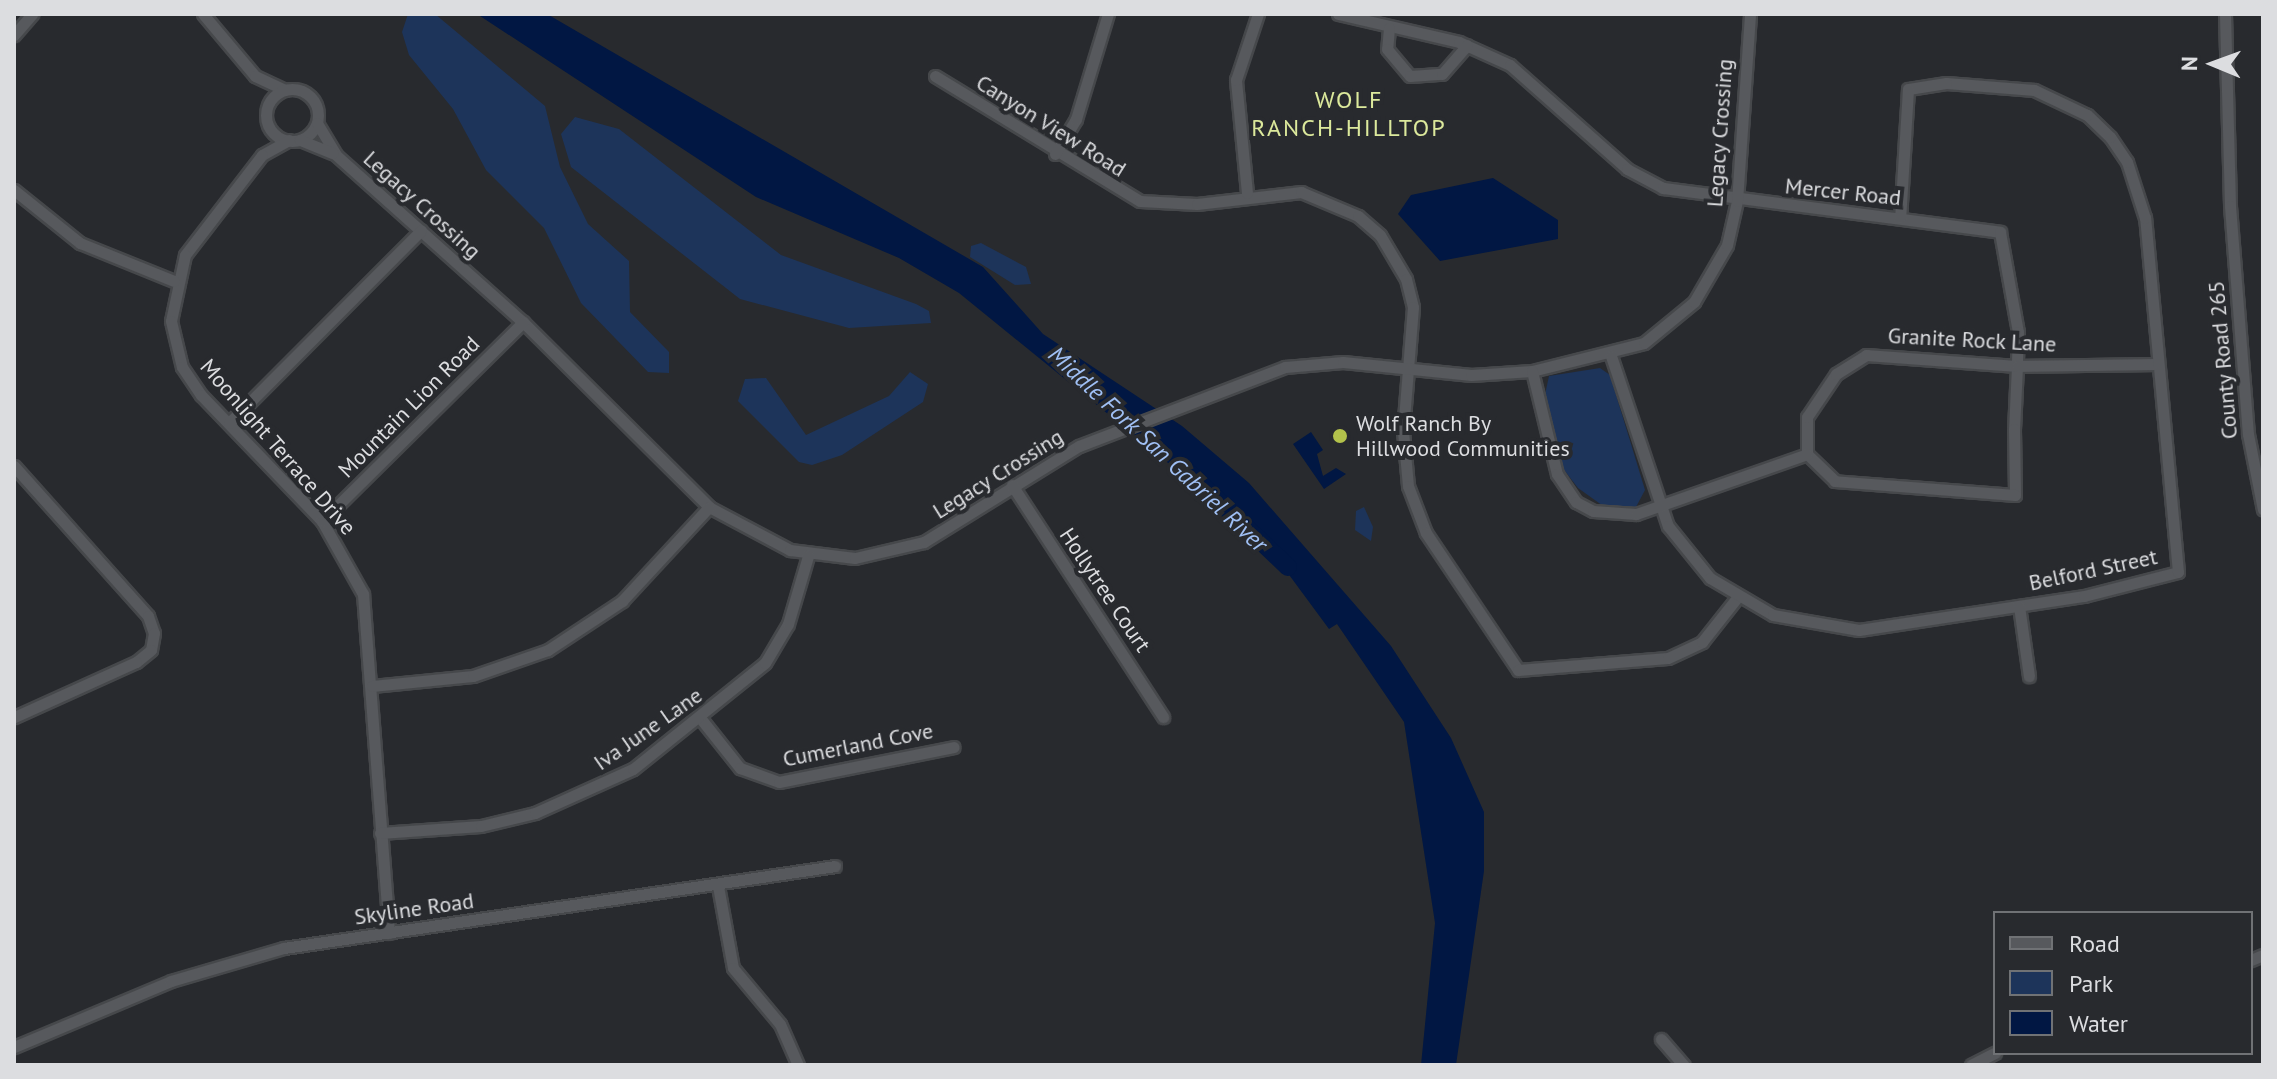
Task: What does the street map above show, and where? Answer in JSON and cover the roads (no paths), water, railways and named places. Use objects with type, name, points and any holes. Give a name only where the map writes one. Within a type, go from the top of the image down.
[{"type":"street","points":[[14,35],[32,14]]},
{"type":"street","points":[[203,14],[255,76],[268,108],[270,128]]},
{"type":"street","points":[[1055,154],[1076,119],[1108,14]]},
{"type":"street","points":[[1247,193],[1236,80],[1258,14]]},
{"type":"street","name":"Mercer Road","points":[[1338,14],[1467,45],[1538,84],[1627,169],[1685,195],[2000,232],[2016,307],[2015,495],[1846,486],[1824,476],[1807,454]]},
{"type":"street","name":"Legacy Crossing","points":[[285,90],[313,99],[317,123],[336,155],[523,322],[709,507],[808,556],[877,555],[924,542],[1012,485],[1100,437],[1315,361],[1410,367],[1471,375],[1532,371],[1611,356],[1644,343],[1694,302],[1727,245],[1737,201],[1750,14]]},
{"type":"street","name":"County Road 265","points":[[2225,14],[2230,206],[2248,434],[2263,510]]},
{"type":"street","points":[[1389,28],[1387,49],[1410,76],[1442,74],[1467,45]]},
{"type":"street","points":[[255,76],[285,90],[268,108]]},
{"type":"street","name":"Canyon View Road","points":[[935,76],[1055,154],[1140,201],[1197,204],[1247,193],[1317,195],[1380,235],[1406,279],[1414,326],[1403,431],[1408,486],[1426,533],[1518,670],[1668,658],[1702,642],[1736,599]]},
{"type":"street","name":"Belford Street","points":[[1611,356],[1659,507],[1690,556],[1736,599],[1832,630],[2019,606],[2178,572],[2154,364],[2145,218],[2127,162],[2110,137],[2087,115],[2034,90],[1946,83],[1908,89],[1900,218]]},
{"type":"street","points":[[294,140],[317,123]]},
{"type":"street","name":"Legacy Crossing","points":[[270,128],[336,155]]},
{"type":"street","name":"Moonlight Terrace Drive","points":[[270,128],[262,155],[185,255],[174,281],[171,321],[182,367],[229,423],[322,521],[363,594],[389,933]]},
{"type":"street","name":"Moonlight Terrace Drive","points":[[262,155],[294,140]]},
{"type":"street","points":[[14,190],[80,243],[174,281]]},
{"type":"street","points":[[229,423],[421,230]]},
{"type":"street","name":"Mountain Lion Road","points":[[322,521],[523,322]]},
{"type":"street","name":"Granite Rock Lane","points":[[1807,454],[1807,417],[1849,362],[1875,354],[2017,366],[2154,364]]},
{"type":"street","points":[[1532,371],[1557,474],[1576,502],[1615,516],[1659,507],[1807,454]]},
{"type":"street","points":[[14,466],[148,616],[154,643],[136,662],[14,717]]},
{"type":"street","name":"Hollytree Court","points":[[1012,485],[1163,717]]},
{"type":"street","points":[[372,686],[473,676],[548,650],[622,601],[709,507]]},
{"type":"street","name":"Iva June Lane","points":[[380,833],[481,826],[573,800],[633,769],[701,719],[777,645],[808,556]]},
{"type":"street","points":[[2019,606],[2029,676]]},
{"type":"street","name":"Cumerland Cove","points":[[701,719],[740,768],[779,782],[954,747]]},
{"type":"street","name":"Skyline Road","points":[[14,1047],[171,981],[284,948],[718,886],[835,866]]},
{"type":"street","points":[[718,886],[733,968],[780,1024],[798,1065]]},
{"type":"street","points":[[1661,1039],[1684,1065]]},
{"type":"street","points":[[1971,1065],[1993,1054]]},
{"type":"water","points":[[477,14],[547,14],[983,267],[1043,334],[1182,426],[1249,483],[1391,646],[1451,738],[1484,812],[1484,871],[1456,1065],[1421,1065],[1435,923],[1404,722],[1337,624],[1329,629],[1264,541],[959,293],[899,258],[756,197]]},
{"type":"water","points":[[1493,178],[1558,220],[1558,239],[1440,261],[1398,214],[1411,195]]},
{"type":"water","points":[[1311,432],[1323,450],[1317,454],[1323,476],[1336,468],[1346,474],[1324,489],[1293,444]]},
{"type":"waterway","name":"Middle Fork San Gabriel River","points":[[1185,469],[1288,567]]},
{"type":"place","name":"Wolf Ranch By Hillwood Communities","points":[[1340,436]]},
{"type":"district","name":"WOLF RANCH-HILLTOP","points":[[1349,114]]}]
